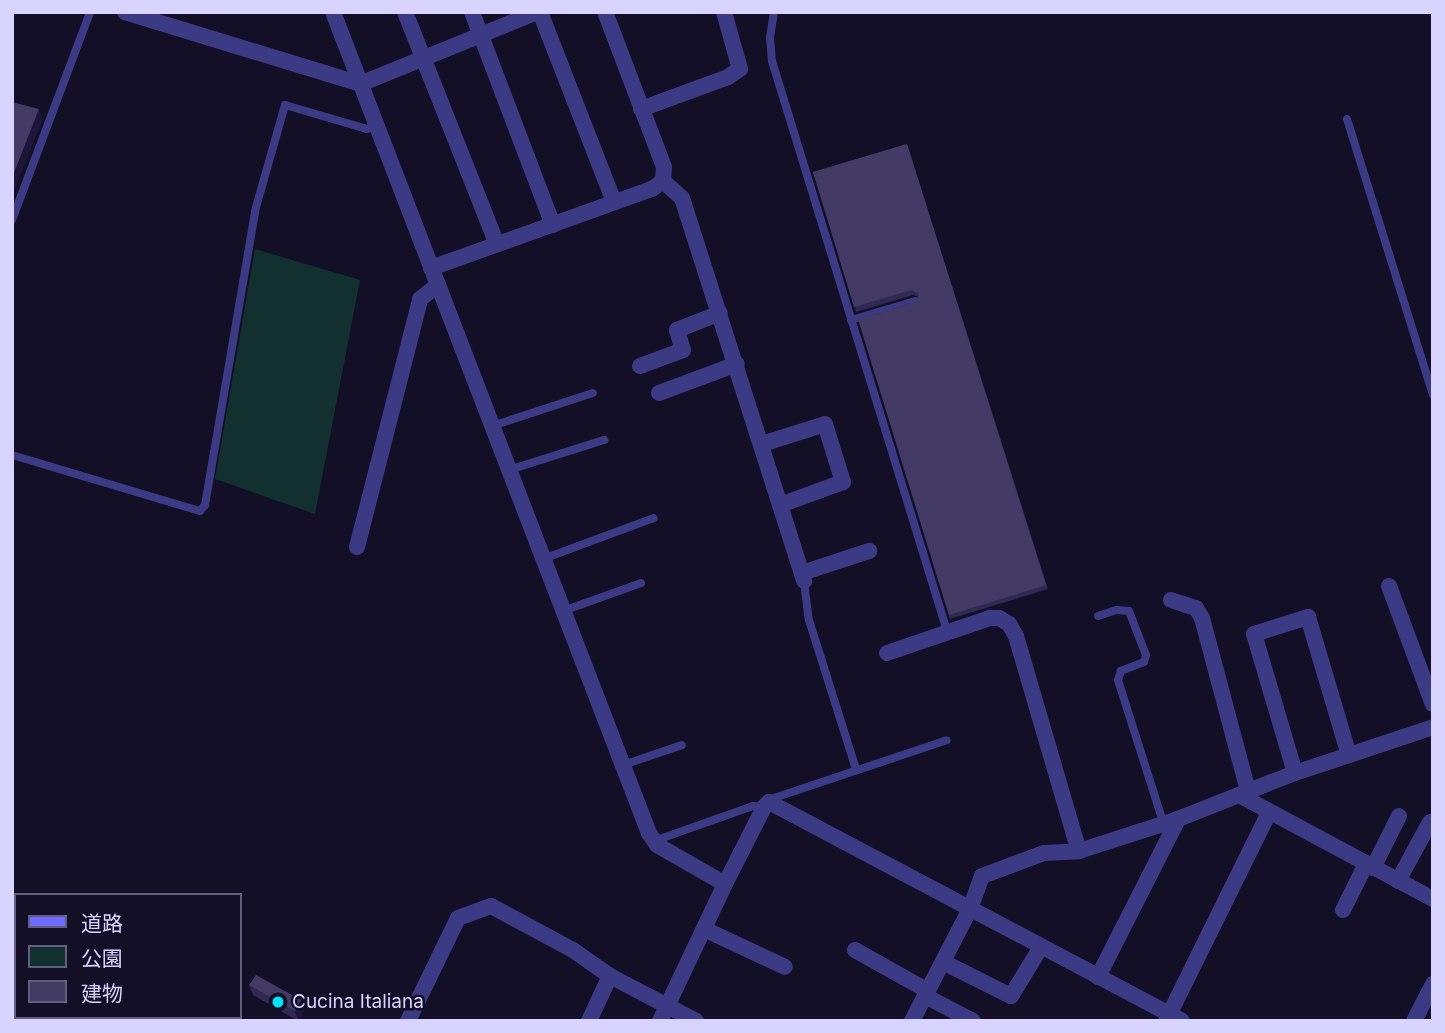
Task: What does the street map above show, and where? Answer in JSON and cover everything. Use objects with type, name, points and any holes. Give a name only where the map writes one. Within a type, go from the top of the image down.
[{"type":"street","points":[[125,12],[360,84],[539,12],[614,202]]},
{"type":"street","points":[[333,12],[654,841],[725,884]]},
{"type":"street","points":[[405,12],[497,244]]},
{"type":"street","points":[[472,12],[553,225]]},
{"type":"street","points":[[431,268],[652,189],[663,181],[664,167],[605,12]]},
{"type":"street","points":[[641,109],[728,77],[740,69],[724,12]]},
{"type":"street","points":[[663,181],[682,198],[803,577],[869,551]]},
{"type":"street","points":[[357,547],[420,299],[438,285]]},
{"type":"street","points":[[640,366],[683,350],[677,330],[720,313]]},
{"type":"street","points":[[659,393],[737,364]]},
{"type":"street","points":[[762,444],[825,424],[844,482],[780,505]]},
{"type":"street","points":[[1390,586],[1433,704]]},
{"type":"street","points":[[1171,600],[1196,608],[1202,618],[1243,793],[1269,813],[1433,899]]},
{"type":"street","points":[[1295,773],[1254,634],[1308,617],[1349,755]]},
{"type":"street","points":[[887,653],[989,618],[999,618],[1009,624],[1016,636],[1079,851]]},
{"type":"street","points":[[912,1021],[970,909],[982,876],[1044,853],[1079,851],[1295,773],[1433,727]]},
{"type":"street","points":[[664,1014],[725,884],[766,805],[970,909],[1172,1018],[1269,813]]},
{"type":"street","points":[[1343,910],[1399,816]]},
{"type":"street","points":[[1098,977],[1170,820]]},
{"type":"street","points":[[1398,881],[1430,822]]},
{"type":"street","points":[[408,1021],[458,918],[482,907],[491,906],[550,937],[664,1014],[696,1021]]},
{"type":"street","points":[[704,929],[785,967]]},
{"type":"street","points":[[943,962],[1011,996],[1041,947]]},
{"type":"street","points":[[855,950],[973,1021]]},
{"type":"street","points":[[589,1021],[611,976]]},
{"type":"street","points":[[1414,1021],[1433,984]]},
{"type":"lane","points":[[12,220],[90,12]]},
{"type":"lane","points":[[774,12],[770,38],[772,61],[947,631]]},
{"type":"lane","points":[[12,455],[201,511],[205,505],[255,211],[285,105],[367,129],[376,125]]},
{"type":"lane","points":[[1347,119],[1433,395]]},
{"type":"lane","points":[[851,320],[915,301]]},
{"type":"lane","points":[[492,426],[593,393]]},
{"type":"lane","points":[[509,470],[604,440]]},
{"type":"lane","points":[[543,559],[654,518]]},
{"type":"lane","points":[[803,577],[810,620],[856,769]]},
{"type":"lane","points":[[564,611],[641,583]]},
{"type":"lane","points":[[1098,616],[1117,610],[1129,611],[1146,655],[1144,663],[1121,671],[1118,680],[1170,820]]},
{"type":"lane","points":[[654,841],[753,806],[766,805],[856,769],[947,740]]},
{"type":"lane","points":[[623,765],[682,744]]},
{"type":"green space","points":[[255,249],[360,280],[315,514],[215,479]]},
{"type":"building","points":[[12,102],[39,109],[12,178]]},
{"type":"building","points":[[907,144],[1046,585],[949,615],[858,319],[916,302],[919,294],[911,290],[854,307],[813,172]]},
{"type":"building","points":[[12,941],[14,972],[12,976]]},
{"type":"building","points":[[256,975],[301,1000],[295,1011],[249,985]]},
{"type":"building","points":[[12,981],[14,1004],[12,1003]]},
{"type":"building","points":[[189,1019],[192,1021],[140,1021]]},
{"type":"place","name":"Cucina Italiana","points":[[278,1002]]}]
